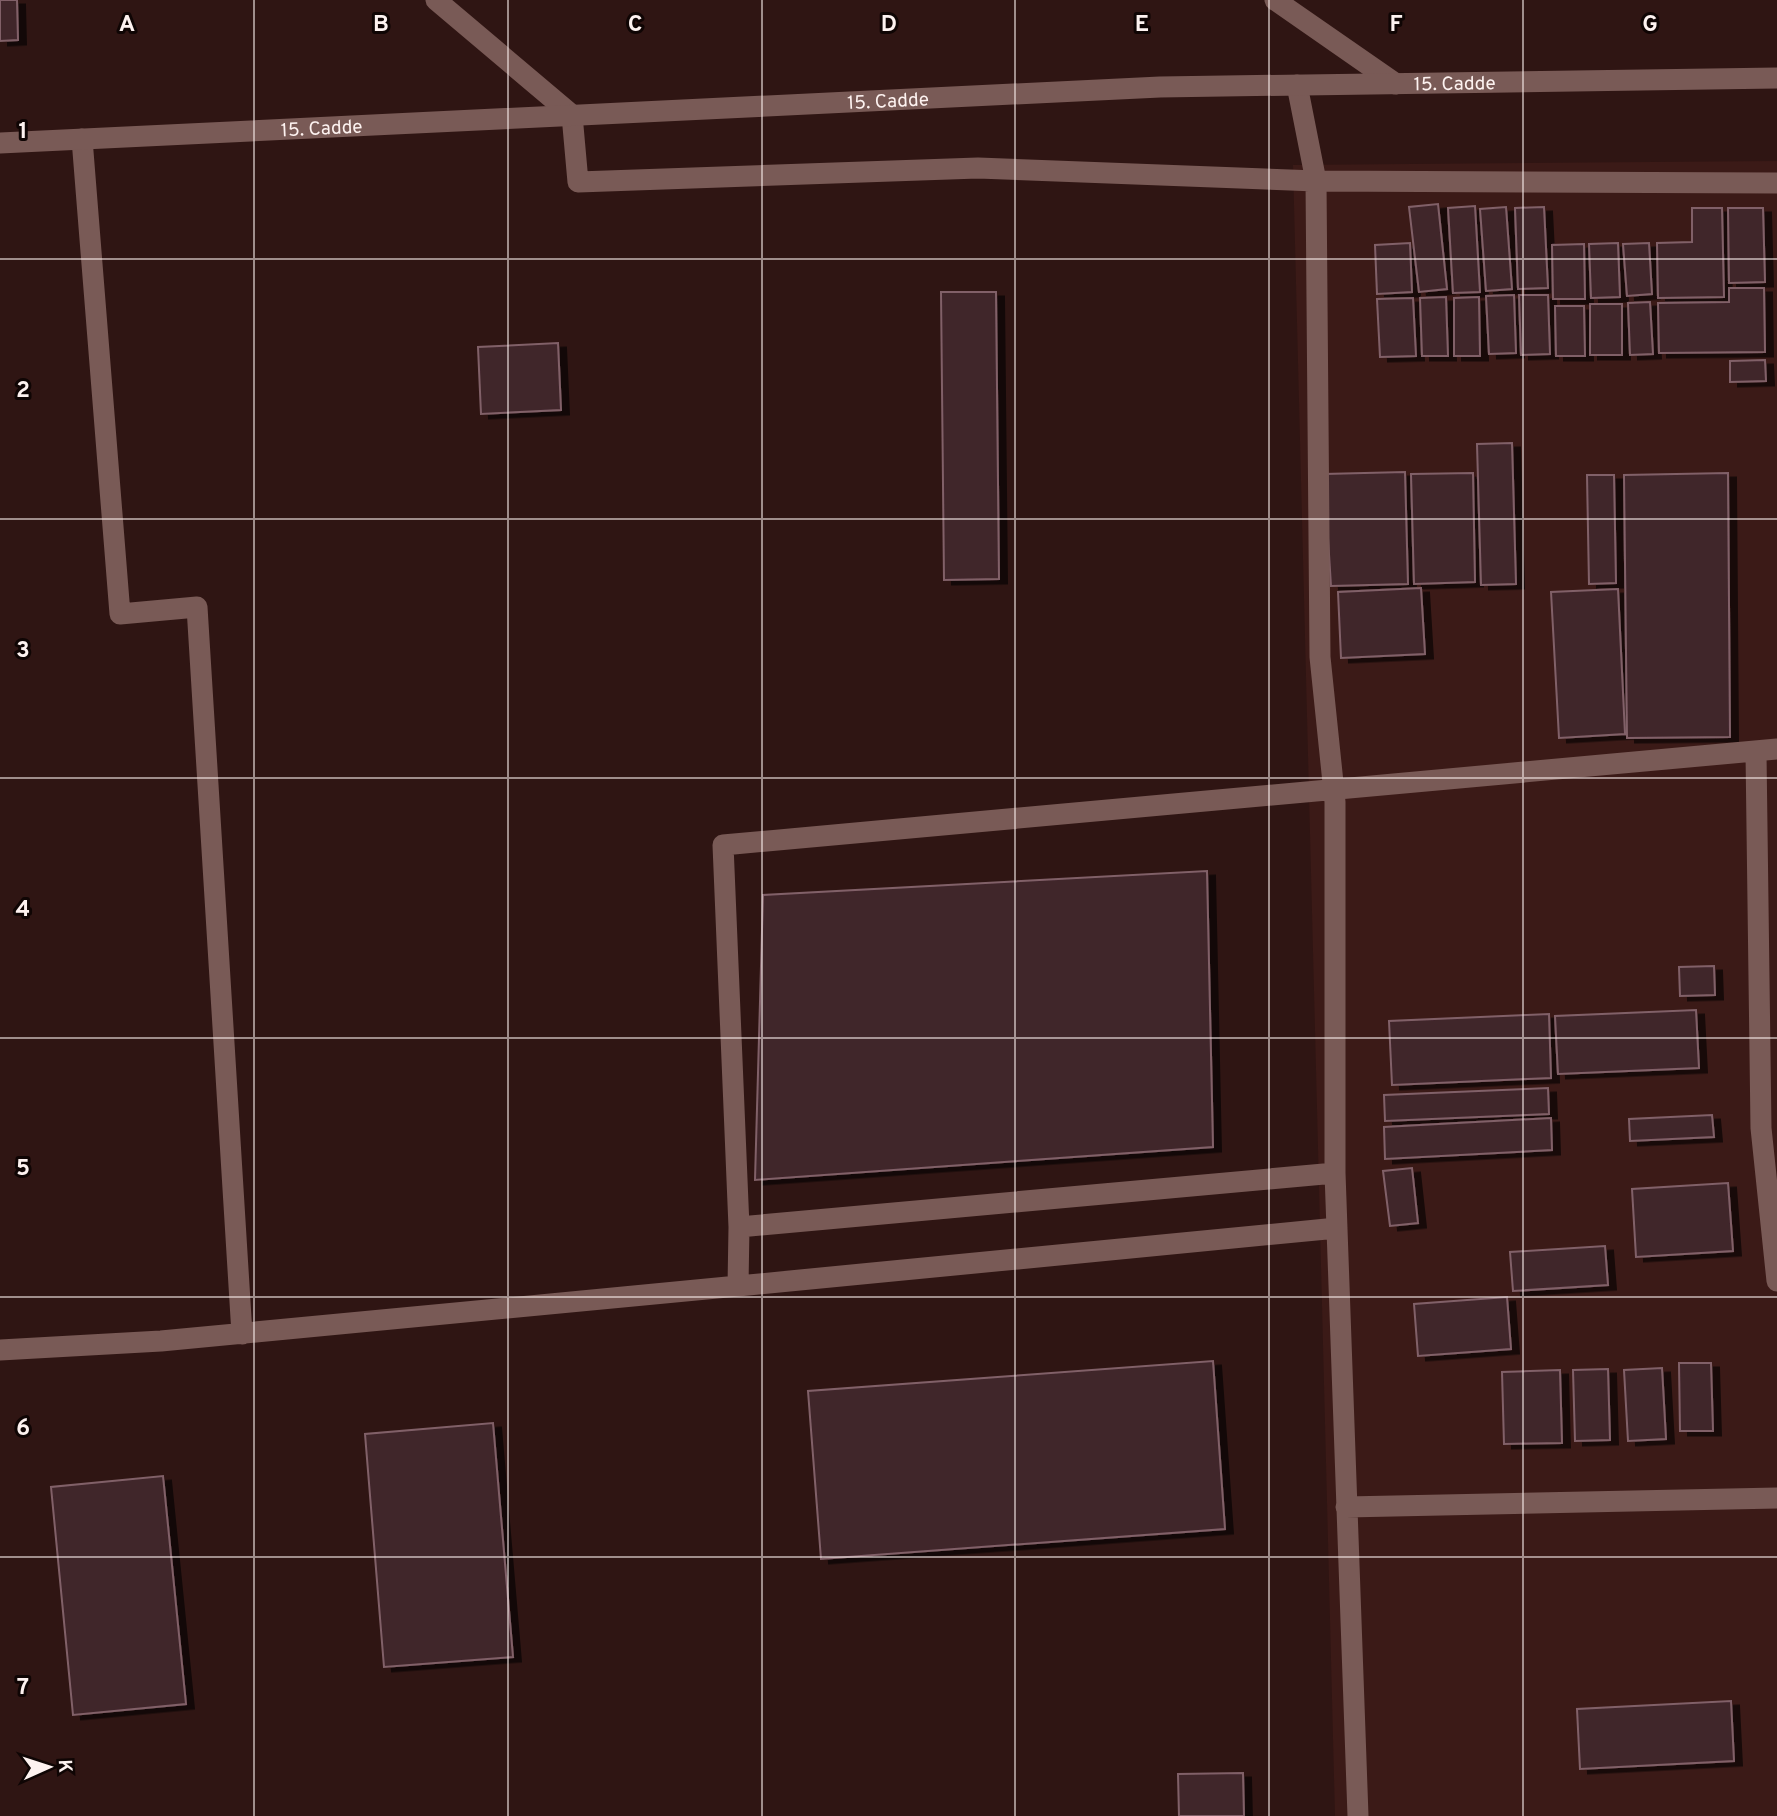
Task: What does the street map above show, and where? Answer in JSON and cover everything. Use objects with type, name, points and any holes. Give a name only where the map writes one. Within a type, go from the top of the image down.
[{"type":"street","points":[[436,0],[572,115],[578,181],[978,168],[1317,181],[1777,183]]},
{"type":"street","points":[[1275,0],[1395,84]]},
{"type":"street","name":"15. Cadde","points":[[0,143],[1160,87],[1777,78]]},
{"type":"street","points":[[1297,85],[1317,181],[1320,657],[1333,788],[1335,1173],[1358,1816]]},
{"type":"street","points":[[82,139],[120,614],[197,607],[242,1334]]},
{"type":"street","points":[[738,1286],[739,1227],[723,845],[1767,751],[1761,1128],[1777,1281]]},
{"type":"street","points":[[739,1227],[1335,1173]]},
{"type":"street","points":[[0,1350],[242,1334],[1337,1228]]},
{"type":"street","points":[[1346,1507],[1777,1498]]},
{"type":"shaded area","points":[[1777,161],[1777,1816],[1335,1816],[1293,165]]},
{"type":"building","points":[[0,0],[17,0],[18,40],[0,41]]},
{"type":"building","points":[[1438,204],[1447,289],[1419,292],[1409,207]]},
{"type":"building","points":[[1475,206],[1480,292],[1453,293],[1448,208]]},
{"type":"building","points":[[1506,207],[1512,289],[1486,291],[1480,209]]},
{"type":"building","points":[[1544,207],[1548,288],[1518,289],[1515,208]]},
{"type":"building","points":[[1692,208],[1722,208],[1724,297],[1658,298],[1657,243],[1692,242]]},
{"type":"building","points":[[1728,208],[1763,208],[1765,282],[1729,283]]},
{"type":"building","points":[[1410,243],[1412,292],[1377,294],[1375,245]]},
{"type":"building","points":[[1618,243],[1620,297],[1591,298],[1589,244]]},
{"type":"building","points":[[1649,243],[1652,294],[1627,296],[1623,244]]},
{"type":"building","points":[[1584,244],[1585,299],[1553,299],[1552,245]]},
{"type":"building","points":[[1729,288],[1764,288],[1765,352],[1659,353],[1658,303],[1729,302]]},
{"type":"building","points":[[941,292],[996,292],[999,579],[944,580]]},
{"type":"building","points":[[1514,295],[1516,353],[1489,354],[1486,296]]},
{"type":"building","points":[[1519,295],[1548,295],[1550,354],[1521,355]]},
{"type":"building","points":[[1446,297],[1448,356],[1422,356],[1420,298]]},
{"type":"building","points":[[1479,297],[1480,356],[1454,356],[1454,298]]},
{"type":"building","points":[[1413,298],[1416,356],[1380,357],[1377,299]]},
{"type":"building","points":[[1650,302],[1653,354],[1630,355],[1628,303]]},
{"type":"building","points":[[1590,304],[1622,304],[1622,355],[1590,355]]},
{"type":"building","points":[[1555,306],[1584,306],[1585,356],[1556,356]]},
{"type":"building","points":[[558,343],[561,410],[481,414],[478,347]]},
{"type":"building","points":[[1765,360],[1766,381],[1730,382],[1730,361]]},
{"type":"building","points":[[1512,443],[1516,584],[1481,585],[1477,444]]},
{"type":"building","points":[[1405,472],[1408,584],[1331,586],[1324,474]]},
{"type":"building","points":[[1473,473],[1475,582],[1414,584],[1411,474]]},
{"type":"building","points":[[1728,473],[1730,737],[1627,738],[1624,475]]},
{"type":"building","points":[[1587,475],[1614,475],[1616,583],[1589,584]]},
{"type":"building","points":[[1421,588],[1425,654],[1341,658],[1338,592]]},
{"type":"building","points":[[1618,589],[1625,734],[1559,738],[1551,592]]},
{"type":"building","points":[[1207,871],[1213,1147],[755,1180],[763,895]]},
{"type":"building","points":[[1714,966],[1715,995],[1680,996],[1679,967]]},
{"type":"building","points":[[1696,1010],[1699,1068],[1558,1074],[1555,1016]]},
{"type":"building","points":[[1549,1014],[1551,1078],[1392,1085],[1389,1021]]},
{"type":"building","points":[[1548,1088],[1549,1114],[1385,1121],[1384,1095]]},
{"type":"building","points":[[1712,1115],[1714,1137],[1630,1141],[1629,1119]]},
{"type":"building","points":[[1551,1118],[1552,1150],[1385,1159],[1384,1127]]},
{"type":"building","points":[[1412,1168],[1418,1223],[1390,1226],[1383,1171]]},
{"type":"building","points":[[1728,1183],[1733,1251],[1636,1257],[1632,1189]]},
{"type":"building","points":[[1605,1246],[1608,1285],[1513,1291],[1510,1252]]},
{"type":"building","points":[[1507,1297],[1511,1349],[1418,1356],[1414,1304]]},
{"type":"building","points":[[1213,1361],[1225,1529],[821,1559],[808,1391]]},
{"type":"building","points":[[1679,1363],[1711,1363],[1713,1431],[1680,1431]]},
{"type":"building","points":[[1662,1368],[1666,1439],[1628,1441],[1624,1370]]},
{"type":"building","points":[[1608,1369],[1610,1440],[1575,1441],[1573,1370]]},
{"type":"building","points":[[1560,1370],[1562,1443],[1504,1444],[1502,1372]]},
{"type":"building","points":[[493,1423],[513,1657],[384,1667],[365,1434]]},
{"type":"building","points":[[163,1476],[186,1704],[73,1715],[51,1487]]},
{"type":"building","points":[[1731,1701],[1734,1761],[1580,1769],[1577,1709]]},
{"type":"building","points":[[1243,1773],[1244,1816],[1179,1816],[1178,1774]]}]
